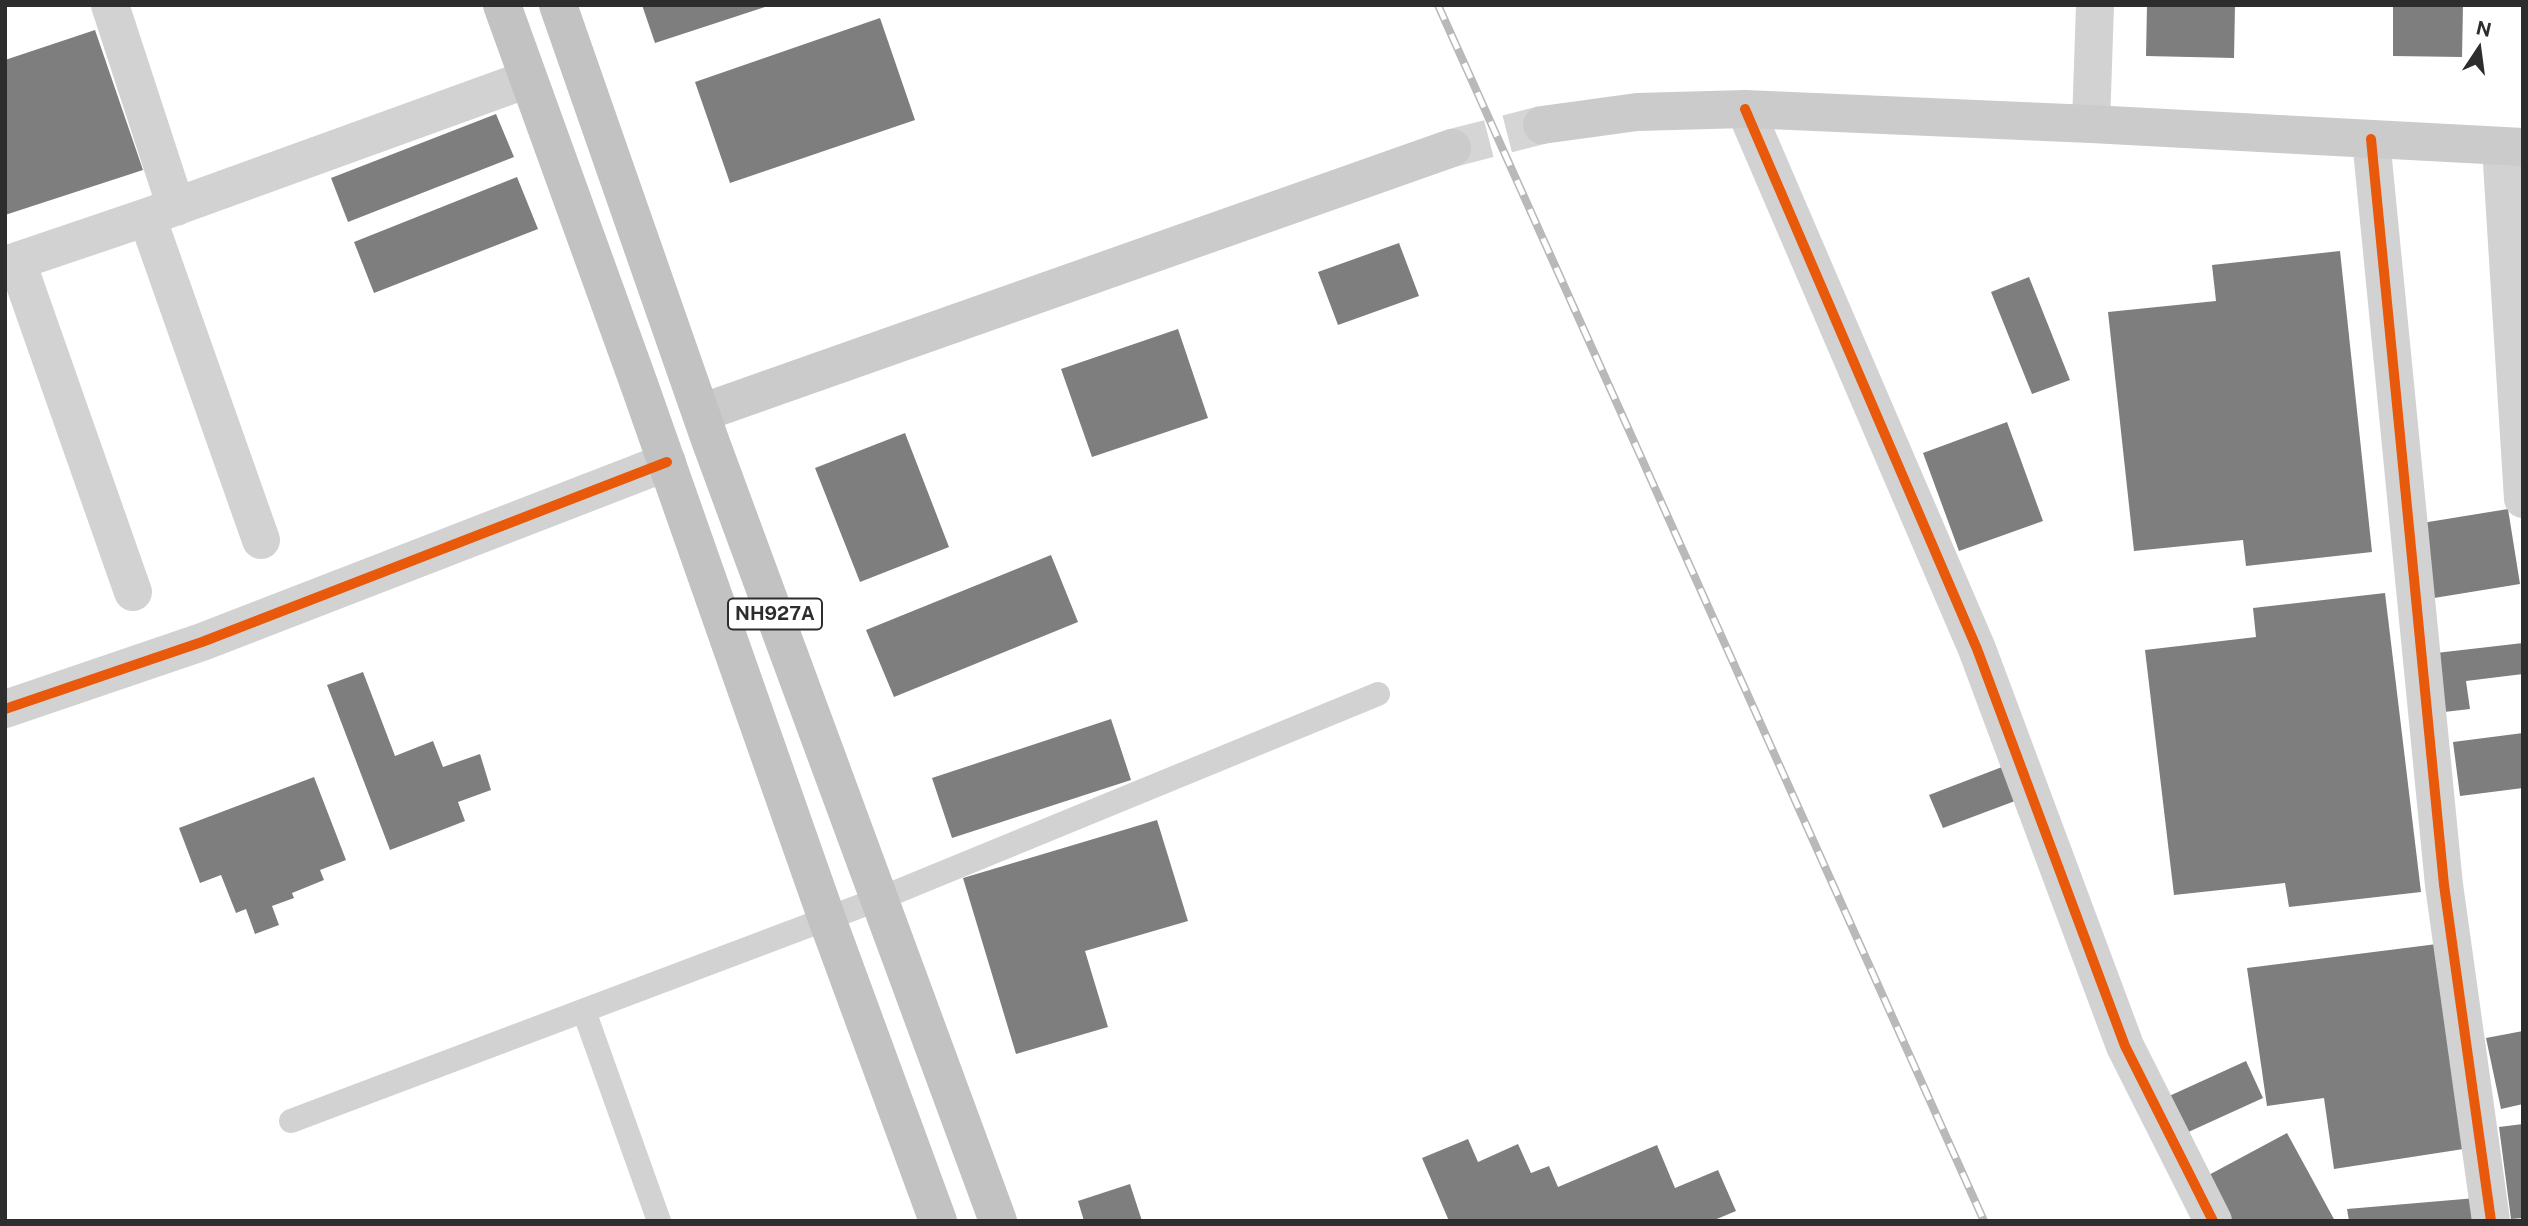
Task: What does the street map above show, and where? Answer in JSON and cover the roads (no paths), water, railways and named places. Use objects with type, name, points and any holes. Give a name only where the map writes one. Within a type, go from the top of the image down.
[{"type":"highway","name":"NH927A","points":[[502,5],[667,462],[827,919],[938,1221]]},
{"type":"highway","name":"NH927A","points":[[558,5],[701,413],[998,1221]]},
{"type":"main road","points":[[1542,125],[1637,112],[1745,109],[2091,124],[2512,147]]},
{"type":"main road","points":[[701,413],[1452,148]]},
{"type":"street","points":[[110,5],[161,212],[261,540]]},
{"type":"street","points":[[2091,124],[2095,5]]},
{"type":"street","points":[[133,593],[11,263],[161,212],[528,79]]},
{"type":"street","points":[[1745,109],[1978,649],[2125,1046],[2213,1221]]},
{"type":"street","points":[[2371,139],[2444,885],[2491,1221]]},
{"type":"street","points":[[2512,147],[2523,499]]},
{"type":"street","points":[[5,709],[202,642],[667,462]]},
{"type":"lane","points":[[290,1121],[880,899],[1378,694]]},
{"type":"lane","points":[[584,1011],[659,1221]]},
{"type":"tunnel","points":[[1452,148],[1542,125]]},
{"type":"railway","points":[[1438,5],[1984,1221]]}]
